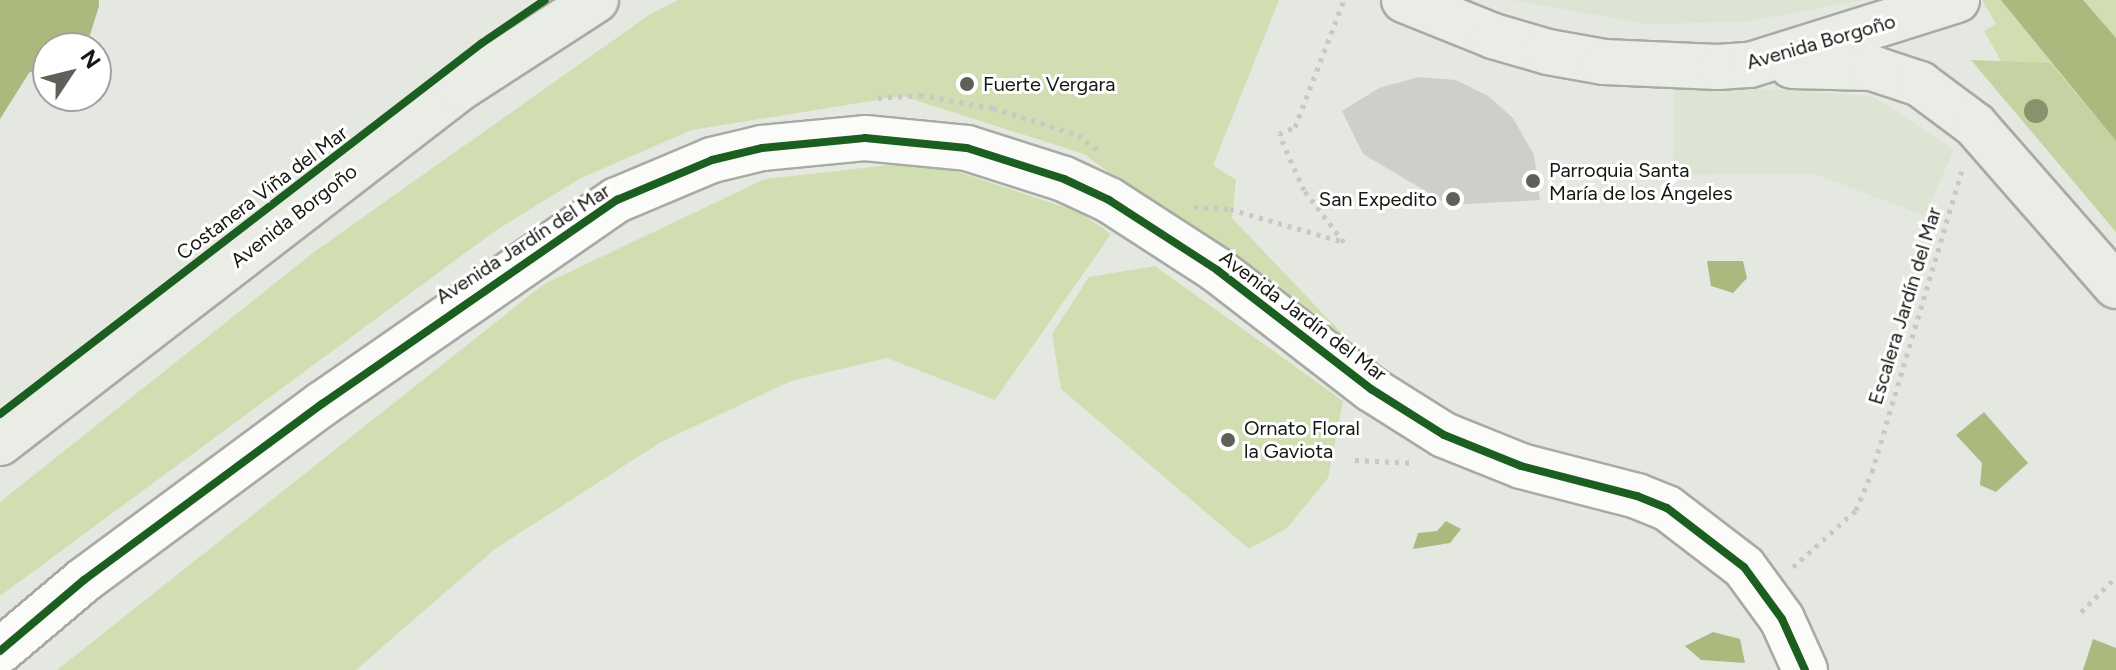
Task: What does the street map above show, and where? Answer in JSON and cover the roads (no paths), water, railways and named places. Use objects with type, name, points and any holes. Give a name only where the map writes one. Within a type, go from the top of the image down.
[{"type":"main road","name":"Avenida Borgoño","points":[[0,443],[438,104],[596,0]]},
{"type":"main road","name":"Avenida Borgoño","points":[[1404,0],[1493,36],[1548,52],[1661,67],[1750,65],[1957,0]]},
{"type":"main road","points":[[1750,65],[1872,68],[1920,84],[1975,125],[2116,286]]},
{"type":"street","name":"Avenida Jardín del Mar","points":[[0,651],[84,580],[334,395],[617,200],[663,178],[749,151],[865,138],[967,148],[1052,174],[1109,200],[1217,270],[1408,415],[1482,452],[1667,508],[1721,544],[1765,592],[1805,670]]},
{"type":"place","name":"Fuerte Vergara","points":[[967,84]]},
{"type":"place","name":"Parroquia Santa María de los Ángeles","points":[[1533,181]]},
{"type":"place","name":"San Expedito","points":[[1453,199]]},
{"type":"place","name":"Ornato Floral la Gaviota","points":[[1228,440]]}]
